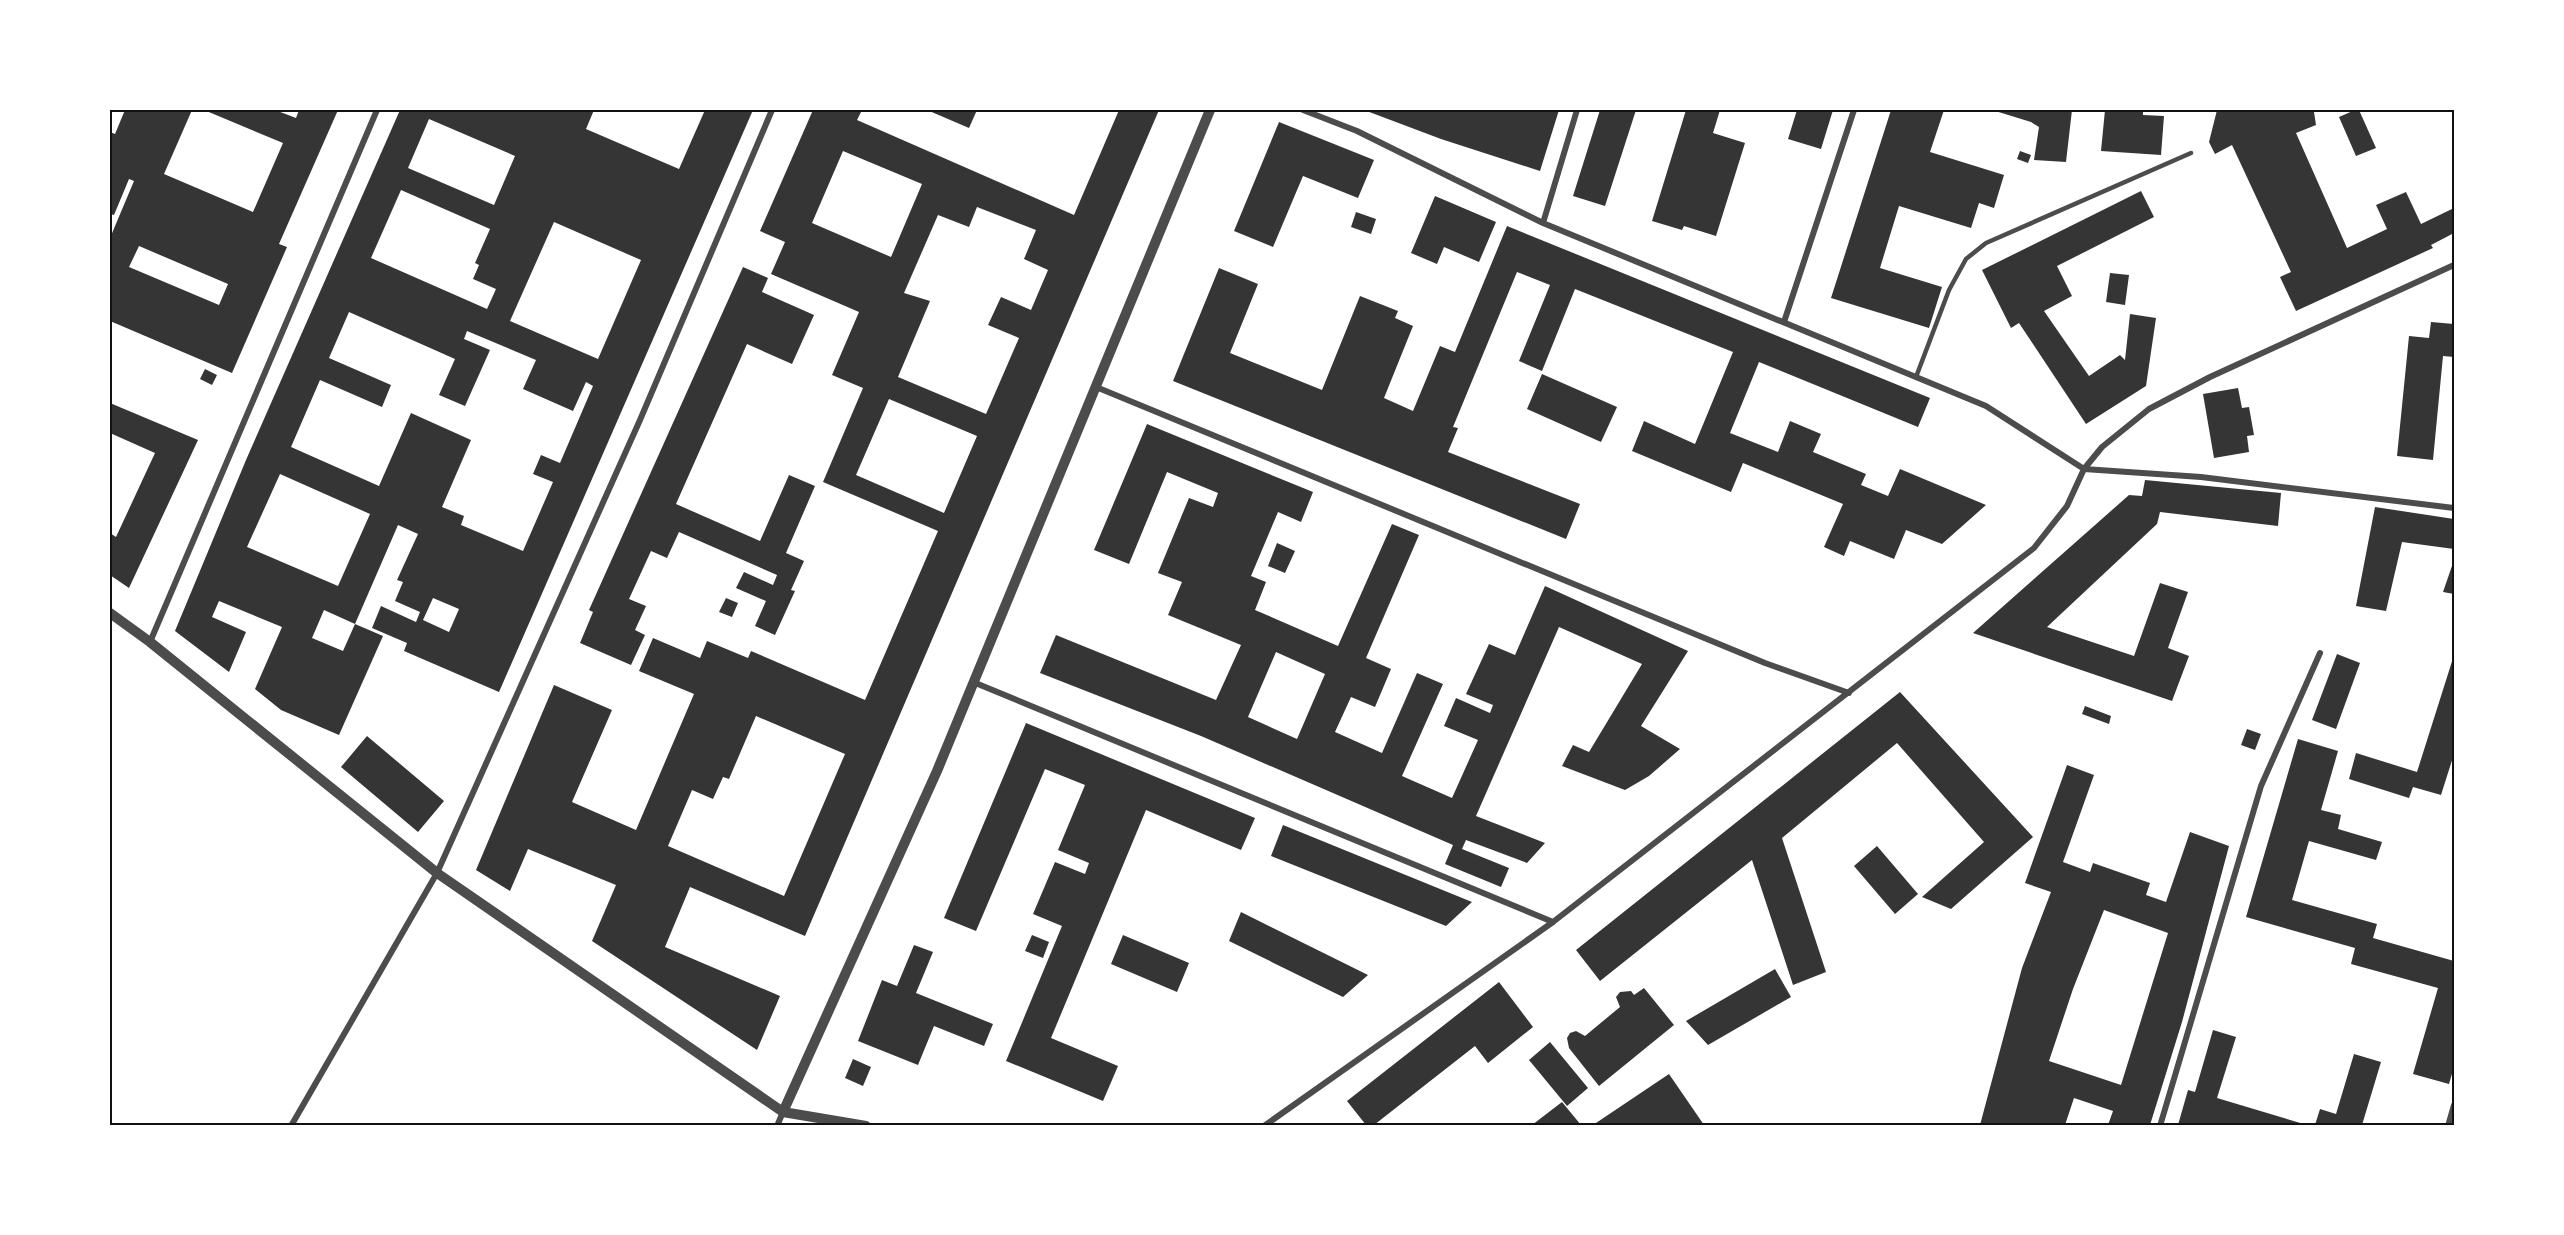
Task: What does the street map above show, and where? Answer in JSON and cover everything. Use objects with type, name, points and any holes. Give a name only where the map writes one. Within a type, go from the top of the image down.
[{"type":"street","points":[[150,642],[377,110]]},
{"type":"street","points":[[291,1125],[437,873],[640,420],[772,110]]},
{"type":"street","points":[[777,1125],[937,771],[1210,110]]},
{"type":"street","points":[[1303,110],[1357,132],[1543,223],[1986,406],[2084,469],[2201,477],[2454,508]]},
{"type":"street","points":[[1543,223],[1577,110]]},
{"type":"street","points":[[1784,322],[1854,110]]},
{"type":"street","points":[[1264,1125],[1553,922],[2034,548],[2067,506],[2084,469],[2102,447],[2149,409],[2210,377],[2454,265]]},
{"type":"street","points":[[1096,387],[1765,663],[1849,693]]},
{"type":"street","points":[[110,613],[150,642],[437,873],[783,1112],[866,1125]]},
{"type":"street","points":[[2160,1125],[2260,786],[2320,653]]},
{"type":"street","points":[[973,682],[1553,922]]},
{"type":"street","points":[[2448,1125],[2454,1105]]},
{"type":"lane","points":[[1916,377],[1949,290],[1966,259],[1986,243],[2191,153]]},
{"type":"building","points":[[125,110],[192,110],[164,174],[253,212],[283,143],[204,110],[275,110],[296,118],[299,110],[338,110],[279,244],[287,247],[232,373],[110,321],[110,238],[134,181],[129,179],[114,215],[110,214],[110,132],[115,134]],"holes":[[[139,246],[228,284],[219,305],[129,267]]]},
{"type":"building","points":[[400,110],[594,110],[586,129],[679,169],[705,110],[753,110],[499,692],[404,651],[407,643],[372,628],[381,606],[416,622],[420,612],[395,601],[403,582],[397,580],[418,534],[398,525],[355,624],[383,636],[339,735],[281,710],[255,689],[282,627],[219,601],[212,617],[246,632],[229,672],[175,631],[246,460]],"holes":[[[429,119],[515,156],[494,205],[408,168]],[[401,190],[490,229],[475,263],[479,265],[473,279],[496,289],[487,309],[371,258]],[[554,222],[641,260],[598,359],[510,321]],[[349,312],[455,359],[439,395],[465,406],[490,350],[464,339],[467,331],[536,360],[523,389],[573,411],[586,382],[593,386],[560,463],[541,455],[533,474],[553,482],[523,551],[461,525],[464,516],[442,507],[471,440],[411,413],[379,486],[291,447],[320,380],[382,407],[391,385],[329,358]],[[280,474],[370,514],[338,586],[247,547]],[[433,598],[459,609],[449,632],[423,620]],[[324,610],[355,624],[343,651],[312,638]]]},
{"type":"building","points":[[813,110],[862,110],[857,120],[1074,215],[1119,110],[1159,110],[805,936],[690,887],[665,947],[780,996],[757,1050],[592,941],[616,885],[528,849],[510,891],[476,870],[554,685],[612,710],[572,802],[636,830],[694,694],[639,671],[653,638],[700,658],[707,641],[748,658],[751,651],[865,700],[938,531],[823,482],[863,388],[832,375],[859,312],[771,274],[785,242],[760,231]],"holes":[[[843,151],[922,184],[891,257],[812,223]],[[977,207],[1036,230],[1024,259],[1048,270],[1031,310],[1001,297],[988,325],[1019,338],[986,414],[898,377],[930,301],[904,293],[938,215],[969,227]],[[889,399],[977,436],[944,513],[856,475]],[[756,716],[845,754],[784,896],[668,846],[692,790],[713,799],[723,777],[729,779]]]},
{"type":"building","points":[[927,110],[977,110],[969,128]]},
{"type":"building","points":[[1364,110],[1559,110],[1540,171],[1441,139]]},
{"type":"building","points":[[1600,110],[1636,110],[1605,206],[1573,196]]},
{"type":"building","points":[[1686,110],[1720,110],[1713,133],[1745,143],[1716,236],[1684,226],[1682,230],[1652,221]]},
{"type":"building","points":[[1797,110],[1833,110],[1821,149],[1788,139]]},
{"type":"building","points":[[1891,110],[1944,110],[1930,152],[2004,175],[1994,208],[1979,203],[1971,228],[1899,206],[1880,268],[1942,287],[1929,328],[1831,298]]},
{"type":"building","points":[[1992,110],[2072,110],[2066,162],[2034,160],[2039,127],[2031,122]]},
{"type":"building","points":[[2105,110],[2143,110],[2143,115],[2164,116],[2161,155],[2101,151]]},
{"type":"building","points":[[2217,110],[2314,112],[2316,125],[2296,133],[2347,248],[2387,229],[2376,205],[2406,192],[2421,224],[2454,208],[2454,233],[2431,245],[2433,248],[2296,311],[2280,277],[2291,272],[2232,145],[2215,154],[2209,142]]},
{"type":"building","points":[[2359,110],[2376,148],[2356,156],[2339,117]]},
{"type":"building","points":[[1279,122],[1374,160],[1358,198],[1303,176],[1273,247],[1234,231]]},
{"type":"building","points":[[2020,151],[2031,155],[2028,163],[2017,159]]},
{"type":"building","points":[[2141,191],[2154,217],[2057,266],[2072,296],[2044,311],[2089,376],[2120,355],[2125,360],[2130,314],[2156,318],[2146,386],[2086,424],[2019,323],[2011,328],[1982,270]]},
{"type":"building","points":[[1435,196],[1496,222],[1479,262],[1444,247],[1437,264],[1411,253]]},
{"type":"building","points":[[1356,212],[1376,219],[1371,234],[1351,227]]},
{"type":"building","points":[[1507,226],[1930,398],[1918,427],[1759,362],[1730,433],[1778,452],[1790,421],[1821,434],[1813,452],[1866,474],[1861,485],[1888,496],[1900,469],[1986,505],[1942,544],[1906,530],[1894,559],[1850,541],[1844,556],[1824,547],[1843,504],[1743,463],[1731,492],[1632,451],[1644,421],[1695,444],[1733,352],[1575,289],[1542,371],[1519,361],[1550,285],[1517,272],[1453,427],[1458,428],[1448,452],[1580,504],[1566,539],[1173,381],[1219,268],[1258,284],[1230,353],[1322,390],[1360,296],[1398,311],[1395,318],[1413,326],[1384,398],[1413,411],[1440,346],[1455,352]]},
{"type":"building","points":[[743,267],[768,278],[762,292],[814,315],[792,364],[747,344],[676,504],[760,541],[789,475],[815,486],[786,553],[804,561],[791,590],[795,591],[775,635],[755,626],[766,601],[736,588],[744,572],[773,585],[777,575],[679,532],[667,558],[651,551],[629,599],[646,606],[635,630],[645,635],[631,665],[580,643],[593,612],[589,610]]},
{"type":"building","points":[[2110,273],[2129,275],[2125,305],[2106,302]]},
{"type":"building","points":[[2431,322],[2454,324],[2454,357],[2443,356],[2433,460],[2397,456],[2409,336],[2429,338]]},
{"type":"building","points":[[205,369],[217,375],[212,385],[200,379]]},
{"type":"building","points":[[1542,374],[1617,407],[1601,442],[1527,409]]},
{"type":"building","points":[[2238,388],[2242,408],[2249,407],[2254,435],[2247,436],[2249,452],[2214,458],[2203,394]]},
{"type":"building","points":[[110,403],[198,440],[129,588],[110,575],[110,533],[116,537],[155,453],[110,433]]},
{"type":"building","points":[[1147,424],[1313,492],[1301,522],[1278,512],[1251,576],[1266,582],[1255,610],[1338,646],[1392,524],[1419,535],[1366,658],[1391,669],[1375,707],[1351,697],[1335,732],[1382,753],[1417,673],[1443,684],[1402,776],[1452,798],[1478,740],[1444,726],[1456,698],[1490,713],[1493,705],[1466,694],[1489,644],[1515,655],[1545,586],[1688,651],[1641,726],[1680,749],[1649,776],[1625,790],[1562,766],[1573,745],[1589,752],[1642,664],[1559,627],[1476,816],[1545,843],[1527,863],[1466,840],[1462,849],[1509,868],[1501,887],[1445,864],[1453,845],[1201,736],[1040,673],[1056,635],[1216,700],[1241,645],[1168,615],[1182,582],[1158,573],[1189,498],[1213,507],[1218,493],[1167,472],[1129,564],[1094,550]],"holes":[[[1276,652],[1325,674],[1297,739],[1248,717]]]},
{"type":"building","points":[[2145,480],[2281,493],[2278,526],[2160,512],[2157,524],[2047,627],[2134,656],[2160,583],[2188,592],[2168,648],[2189,656],[2172,701],[1973,633],[2129,495],[2142,496]]},
{"type":"building","points":[[2375,507],[2454,519],[2454,549],[2402,542],[2386,611],[2356,606]]},
{"type":"building","points":[[1277,543],[1295,551],[1285,573],[1268,566]]},
{"type":"building","points":[[2454,560],[2454,594],[2443,592]]},
{"type":"building","points":[[726,598],[738,603],[732,617],[719,612]]},
{"type":"building","points":[[2337,654],[2360,663],[2336,729],[2312,720]]},
{"type":"building","points":[[2454,655],[2454,754],[2441,795],[2413,787],[2409,798],[2349,779],[2356,753],[2417,772]]},
{"type":"building","points":[[1900,692],[2033,837],[1951,909],[1922,897],[1984,842],[1897,743],[1782,838],[1826,972],[1793,985],[1752,860],[1600,981],[1576,950]]},
{"type":"building","points":[[2085,706],[2111,716],[2109,724],[2082,714]]},
{"type":"building","points":[[1026,723],[1255,818],[1241,850],[1146,810],[1051,1038],[1118,1066],[1103,1101],[1006,1061],[1062,926],[1033,914],[1055,862],[1085,874],[1089,863],[1058,850],[1085,785],[1045,769],[976,931],[944,918]]},
{"type":"building","points":[[2247,729],[2261,734],[2255,750],[2241,745]]},
{"type":"building","points":[[367,736],[444,801],[418,832],[341,767]]},
{"type":"building","points":[[2298,739],[2338,751],[2321,810],[2341,815],[2338,829],[2382,842],[2376,860],[2309,841],[2292,900],[2377,924],[2373,938],[2454,961],[2454,1067],[2449,1084],[2413,1074],[2438,988],[2351,964],[2355,948],[2246,917]]},
{"type":"building","points":[[2067,765],[2094,775],[2063,862],[2090,872],[2093,863],[2150,883],[2146,895],[2166,902],[2190,832],[2229,846],[2182,1022],[2150,1125],[2108,1125],[2113,1111],[2074,1098],[2065,1125],[1980,1125],[2022,968],[2051,892],[2025,883]],"holes":[[[2104,910],[2168,933],[2121,1085],[2049,1061],[2073,989]]]},
{"type":"building","points":[[1283,825],[1472,902],[1446,926],[1271,856]]},
{"type":"building","points":[[1877,846],[1918,894],[1895,914],[1854,866]]},
{"type":"building","points":[[1241,912],[1368,975],[1343,997],[1229,941]]},
{"type":"building","points":[[1032,935],[1049,942],[1043,958],[1025,951]]},
{"type":"building","points":[[1123,935],[1189,963],[1177,992],[1111,964]]},
{"type":"building","points":[[914,945],[933,952],[916,993],[993,1024],[984,1046],[934,1026],[918,1065],[858,1041],[882,980],[897,986]]},
{"type":"building","points":[[1775,969],[1791,997],[1708,1045],[1686,1021]]},
{"type":"building","points":[[1499,982],[1533,1027],[1488,1063],[1475,1046],[1374,1125],[1366,1125],[1347,1101]]},
{"type":"building","points":[[1644,988],[1674,1025],[1599,1086],[1569,1048],[1567,1038],[1570,1033],[1576,1031],[1585,1036],[1620,1007],[1616,997],[1620,992],[1631,991],[1634,995]]},
{"type":"building","points":[[2213,1030],[2236,1037],[2217,1098],[2307,1125],[2178,1125],[2188,1090],[2195,1092]]},
{"type":"building","points":[[1550,1042],[1588,1088],[1567,1106],[1529,1060]]},
{"type":"building","points":[[2354,1054],[2381,1062],[2362,1125],[2315,1125],[2320,1109],[2336,1114]]},
{"type":"building","points":[[853,1059],[871,1067],[863,1086],[845,1078]]},
{"type":"building","points":[[1669,1074],[1704,1125],[1593,1125]]},
{"type":"building","points":[[1562,1102],[1581,1125],[1532,1125]]}]
